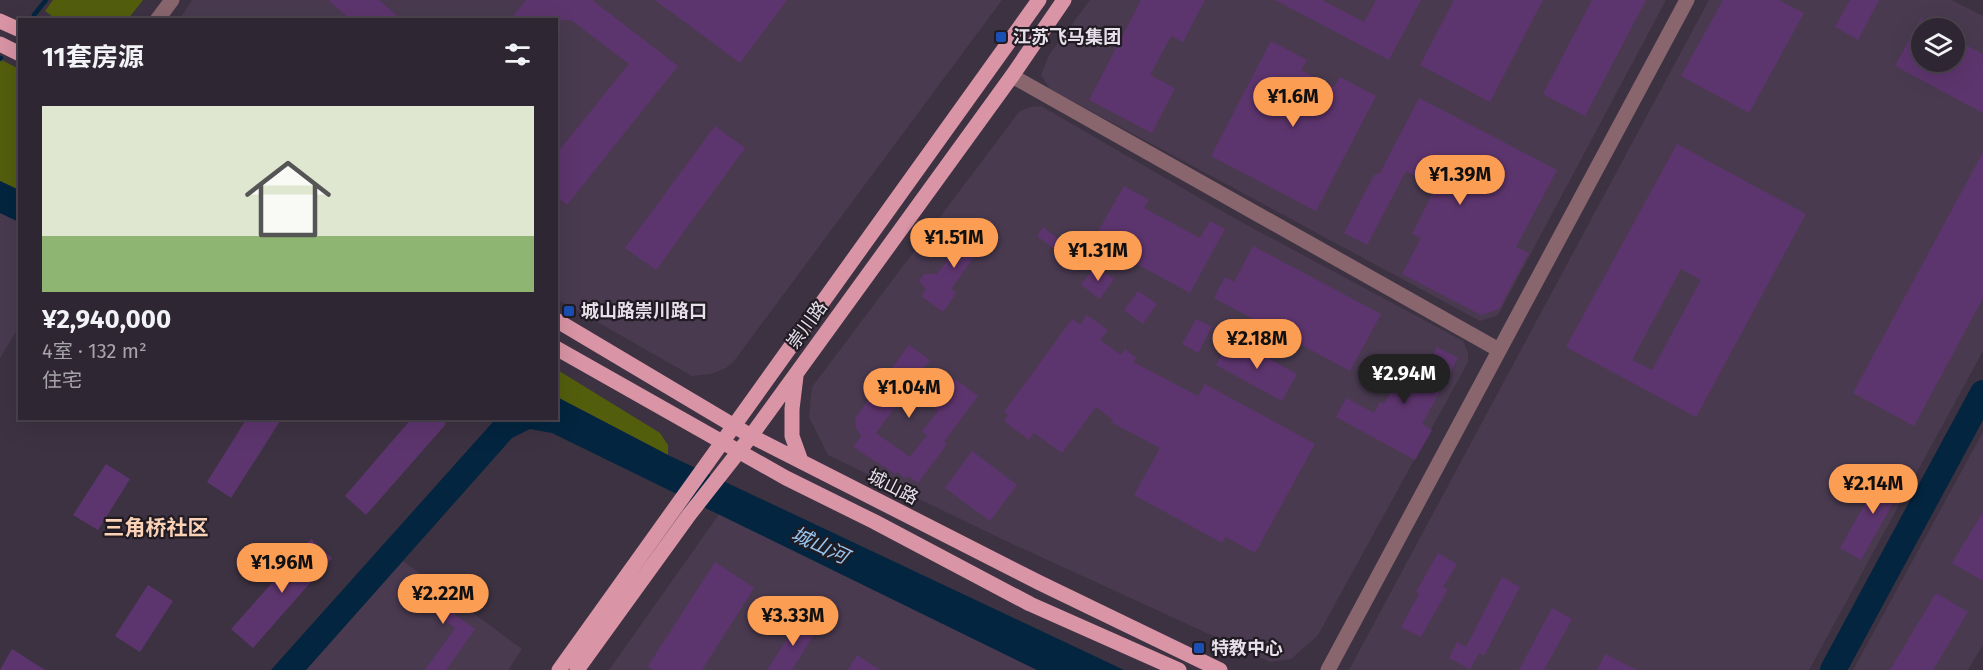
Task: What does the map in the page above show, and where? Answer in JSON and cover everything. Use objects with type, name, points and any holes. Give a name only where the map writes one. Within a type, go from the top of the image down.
[{"type":"main road","name":"崇川路","points":[[577,670],[683,511],[712,458],[734,426],[1040,0]]},
{"type":"main road","name":"崇川路","points":[[559,670],[683,511],[727,466],[752,436],[1012,76],[1064,0]]},
{"type":"main road","points":[[0,21],[18,29]]},
{"type":"main road","points":[[0,44],[18,53]]},
{"type":"main road","name":"城山路","points":[[558,322],[752,436],[1040,584],[1220,670]]},
{"type":"main road","points":[[558,349],[786,478],[1030,604],[1179,670]]},
{"type":"main road","points":[[797,373],[792,409],[792,436],[801,461]]},
{"type":"street","points":[[158,18],[172,0]]},
{"type":"street","points":[[1328,670],[1687,0]]},
{"type":"street","points":[[1012,76],[1499,350]]},
{"type":"shaded area","points":[[192,0],[1002,0],[734,361],[726,368],[711,374],[692,376],[558,300],[558,18],[180,18]]},
{"type":"shaded area","points":[[1090,0],[1666,0],[1498,315],[1480,321],[1050,89],[1041,75],[1049,55]]},
{"type":"shaded area","points":[[1709,0],[1951,0],[1983,16],[1983,351],[1809,670],[1349,670]]},
{"type":"shaded area","points":[[1041,106],[1234,218],[1463,341],[1468,353],[1468,362],[1318,635],[1291,659],[1270,662],[1006,541],[828,455],[809,417],[812,387],[1019,112],[1030,107]]},
{"type":"shaded area","points":[[0,213],[18,221],[18,329],[0,358]]},
{"type":"shaded area","points":[[1983,432],[1983,645],[1968,670],[1853,670]]},
{"type":"shaded area","points":[[720,513],[1037,670],[609,670]]},
{"type":"shaded area","points":[[403,561],[522,649],[508,670],[306,670]]},
{"type":"green space","points":[[53,0],[143,0],[129,18],[55,18],[45,11]]},
{"type":"green space","points":[[0,59],[18,68],[18,190],[0,181]]},
{"type":"green space","points":[[558,370],[660,433],[668,445],[668,455],[558,398]]},
{"type":"water","points":[[0,181],[18,190],[18,222],[0,213]]},
{"type":"water","name":"城山河","points":[[558,398],[668,455],[1124,670],[1037,670],[552,433],[530,429],[512,438],[306,670],[271,670],[493,420],[558,420]]},
{"type":"building","points":[[328,0],[379,0],[400,18],[349,18]]},
{"type":"building","points":[[526,0],[592,0],[678,66],[567,205],[558,198],[558,152],[629,64],[571,20],[512,18]]},
{"type":"building","points":[[655,0],[787,0],[740,63]]},
{"type":"building","points":[[1141,0],[1205,0],[1183,42],[1171,36],[1150,75],[1175,88],[1152,133],[1089,100]]},
{"type":"building","points":[[1275,0],[1322,0],[1364,22],[1376,0],[1421,0],[1389,60]]},
{"type":"building","points":[[1454,0],[1543,0],[1490,102],[1420,65]]},
{"type":"building","points":[[1592,0],[1646,0],[1585,116],[1543,94]]},
{"type":"building","points":[[1723,0],[1779,0],[1804,13],[1749,113],[1681,76]]},
{"type":"building","points":[[1850,0],[1879,0],[1858,40],[1835,27]]},
{"type":"building","points":[[1911,36],[1911,72],[1965,72],[1965,45],[1983,54],[1983,113],[1895,66]]},
{"type":"building","points":[[1271,41],[1307,60],[1301,70],[1334,87],[1340,77],[1376,96],[1316,211],[1211,156]]},
{"type":"building","points":[[1419,98],[1557,170],[1516,247],[1529,253],[1499,309],[1481,315],[1402,274],[1421,238],[1412,234],[1436,187],[1406,171],[1367,245],[1344,233],[1374,175],[1380,173]]},
{"type":"building","points":[[715,126],[745,148],[656,270],[625,248]]},
{"type":"building","points":[[1677,144],[1806,214],[1696,417],[1566,347]],"holes":[[[1681,269],[1701,280],[1652,370],[1632,360]]]},
{"type":"building","points":[[1983,152],[1983,298],[1914,426],[1853,393]]},
{"type":"building","points":[[1124,186],[1149,200],[1144,208],[1200,238],[1210,221],[1225,229],[1190,293],[1093,240]]},
{"type":"building","points":[[972,227],[994,242],[983,257],[977,253],[951,289],[956,293],[943,312],[921,296],[926,290],[919,281],[924,274],[937,274]]},
{"type":"building","points":[[1043,227],[1068,246],[1062,255],[1037,236]]},
{"type":"building","points":[[1253,246],[1381,314],[1350,371],[1214,298],[1225,277],[1234,282]]},
{"type":"building","points":[[1095,266],[1114,279],[1100,299],[1081,285]]},
{"type":"building","points":[[1138,291],[1157,304],[1143,324],[1124,310]]},
{"type":"building","points":[[1087,315],[1108,330],[1100,340],[1121,355],[1125,349],[1136,358],[1133,362],[1198,396],[1205,384],[1315,444],[1255,553],[1226,537],[1222,543],[1134,495],[1160,448],[1111,422],[1113,420],[1096,407],[1062,453],[1034,433],[1029,440],[1004,421],[1008,415],[1004,412],[1072,319],[1080,325]]},
{"type":"building","points":[[1196,319],[1212,327],[1198,353],[1182,344]]},
{"type":"building","points":[[1231,338],[1297,374],[1282,401],[1216,365]]},
{"type":"building","points":[[909,345],[930,360],[876,433],[910,457],[927,435],[922,431],[938,411],[934,408],[955,379],[978,396],[944,442],[947,444],[918,483],[908,476],[906,479],[897,472],[895,474],[853,447],[861,436],[856,428],[855,418]]},
{"type":"building","points":[[1437,347],[1458,358],[1422,424],[1432,430],[1415,460],[1336,417],[1346,398],[1374,413],[1380,402],[1384,404],[1411,355],[1428,364]]},
{"type":"building","points":[[246,420],[281,420],[231,498],[207,482]]},
{"type":"building","points":[[410,420],[442,420],[446,424],[366,515],[345,496]]},
{"type":"building","points":[[972,451],[1017,485],[990,521],[945,488]]},
{"type":"building","points":[[106,464],[130,479],[98,530],[73,515]]},
{"type":"building","points":[[1884,470],[1905,482],[1861,560],[1840,548]]},
{"type":"building","points":[[1983,512],[1983,581],[1952,563]]},
{"type":"building","points":[[311,539],[332,558],[253,648],[231,629]]},
{"type":"building","points":[[1438,553],[1457,564],[1443,587],[1448,589],[1421,637],[1401,627],[1419,594],[1416,592]]},
{"type":"building","points":[[715,562],[754,588],[702,670],[654,670],[648,666]]},
{"type":"building","points":[[1502,577],[1520,587],[1484,656],[1479,653],[1470,669],[1449,658],[1457,642],[1466,647]]},
{"type":"building","points":[[416,579],[458,609],[454,614],[475,629],[446,670],[425,670],[455,628],[406,593]]},
{"type":"building","points":[[148,585],[173,601],[140,652],[115,636]]},
{"type":"building","points":[[1936,593],[1968,612],[1933,670],[1890,670]]},
{"type":"building","points":[[1552,608],[1572,619],[1544,670],[1519,670]]},
{"type":"building","points":[[800,619],[817,630],[792,670],[767,670]]},
{"type":"building","points":[[12,649],[45,670],[0,670]]},
{"type":"building","points":[[1605,654],[1637,670],[1597,670]]},
{"type":"building","points":[[857,655],[880,670],[848,670]]},
{"type":"waterway","points":[[34,15],[46,0]]},
{"type":"waterway","points":[[1833,670],[1983,393]]},
{"type":"place","name":"江苏飞马集团","points":[[1001,37]]},
{"type":"place","name":"城山路崇川路口","points":[[569,311]]},
{"type":"place","name":"特教中心","points":[[1199,648]]},
{"type":"district","name":"三角桥社区","points":[[156,528]]}]
